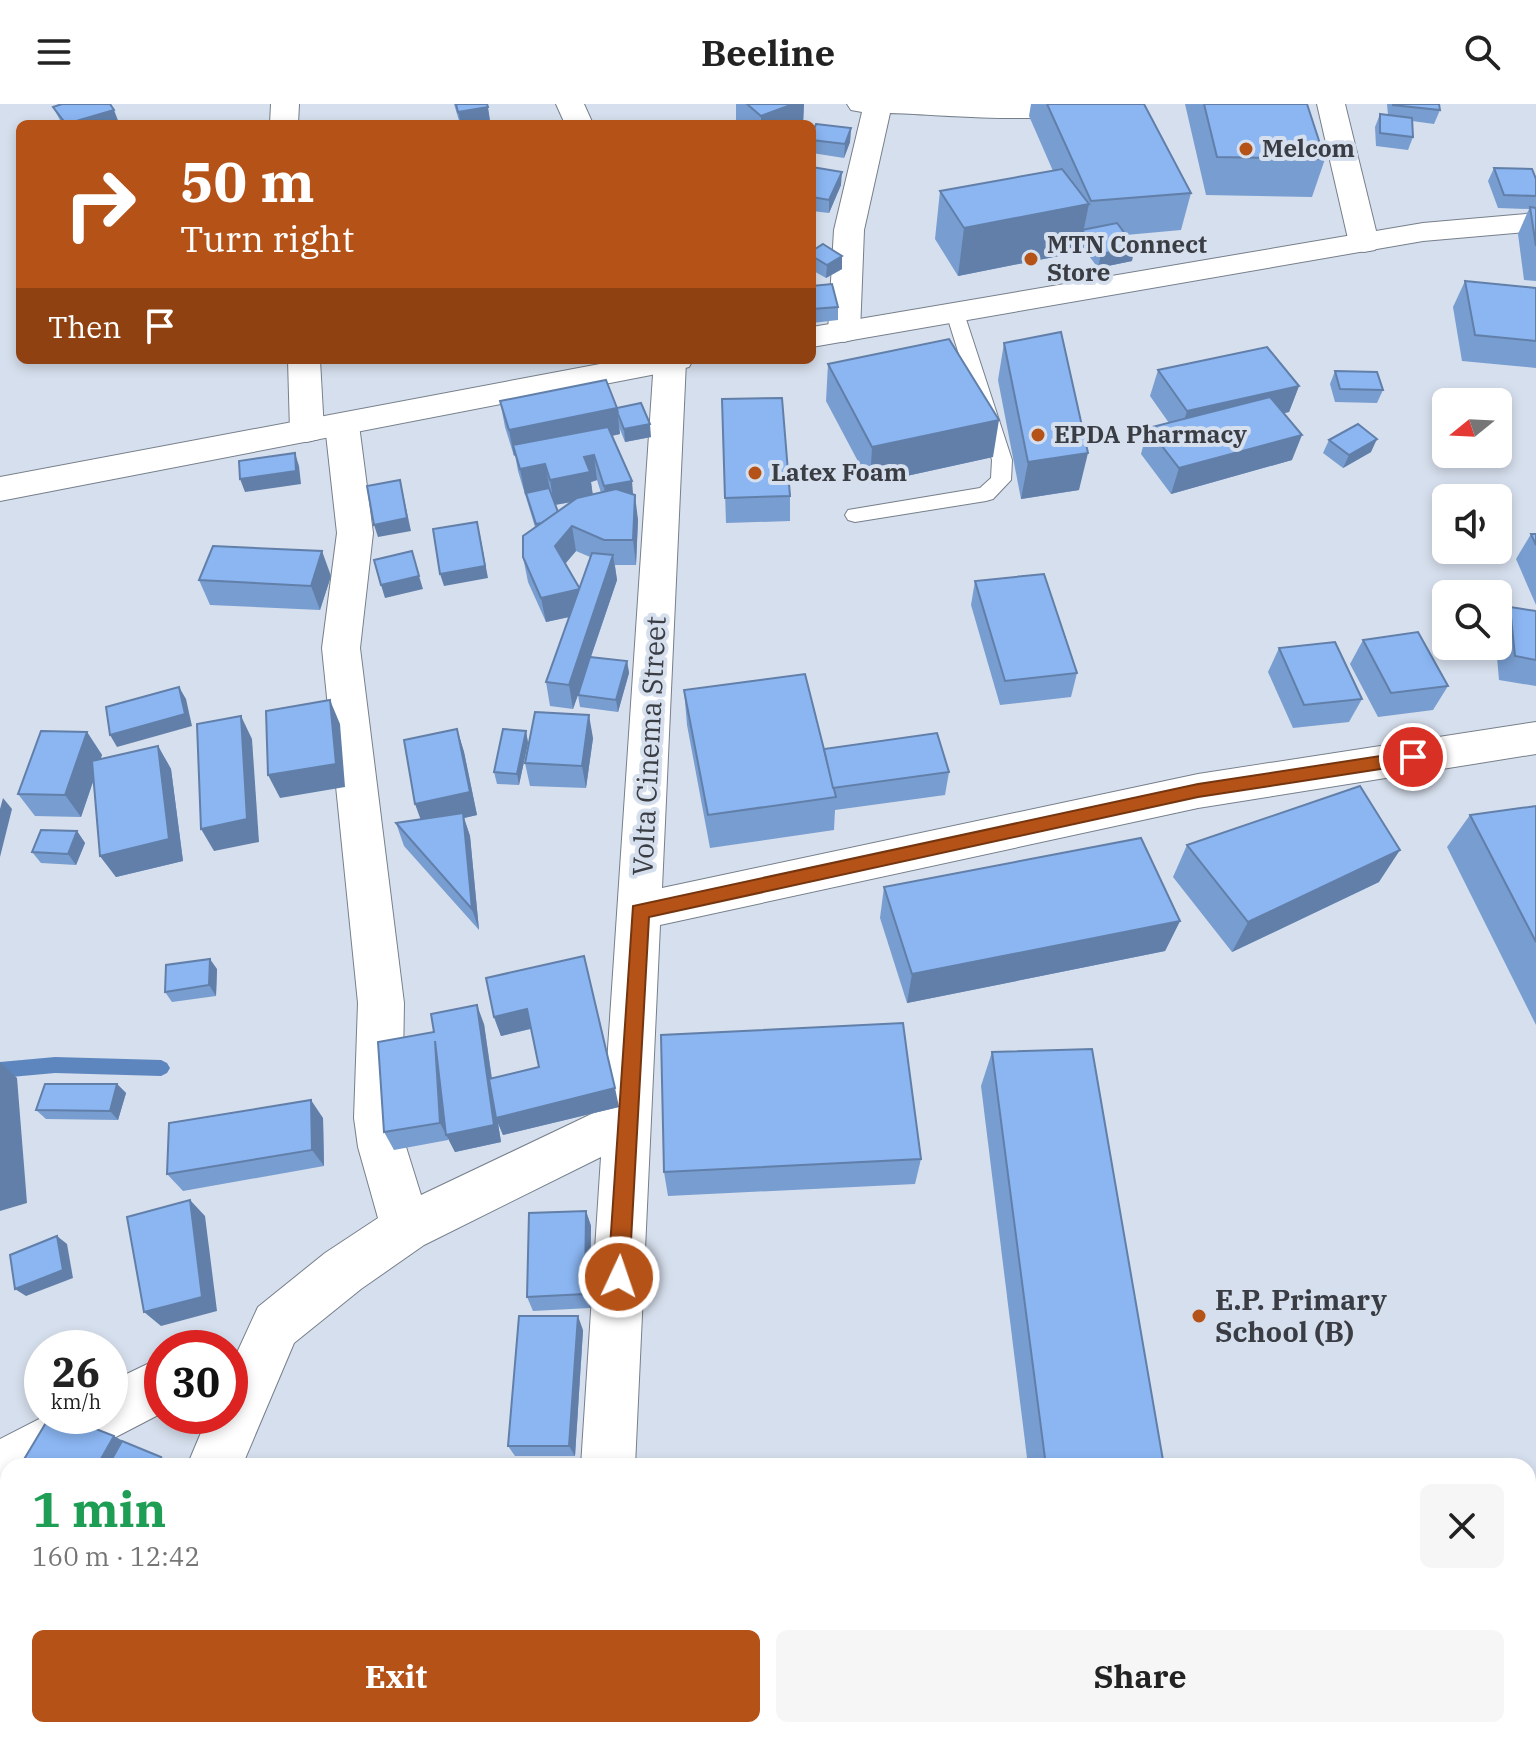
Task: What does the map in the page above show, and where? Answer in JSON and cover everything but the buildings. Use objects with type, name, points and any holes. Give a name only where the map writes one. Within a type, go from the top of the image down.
[{"type":"main road","points":[[844,332],[850,221],[872,105],[1035,108],[1088,104]]},
{"type":"main road","points":[[1331,104],[1364,243]]},
{"type":"main road","points":[[816,336],[1364,243],[1487,224],[1536,222]]},
{"type":"main road","points":[[305,364],[355,533],[341,648],[381,1003],[378,1118],[382,1147],[406,1228]]},
{"type":"main road","points":[[0,489],[657,364]]},
{"type":"main road","name":"Volta Cinema Street","points":[[608,1458],[673,364]]},
{"type":"main road","points":[[640,911],[1198,791],[1536,738]]},
{"type":"main road","points":[[248,1340],[276,1325],[343,1271],[406,1228],[628,1120]]},
{"type":"main road","points":[[218,1458],[276,1325]]},
{"type":"main road","points":[[19,1458],[66,1434]]},
{"type":"lane","points":[[855,515],[986,494],[1001,480],[1002,460],[955,313]]},
{"type":"waterway","points":[[0,1070],[55,1065],[161,1068]]},
{"type":"place","name":"Melcom","points":[[1246,149]]},
{"type":"place","name":"MTN Connect Store","points":[[1031,259]]},
{"type":"place","name":"EPDA Pharmacy","points":[[1038,435]]},
{"type":"place","name":"Latex Foam","points":[[755,473]]},
{"type":"place","name":"E.P. Primary School (B)","points":[[1199,1316]]},
{"type":"route","points":[[619,1277],[640,911],[1198,791],[1413,757]]}]
